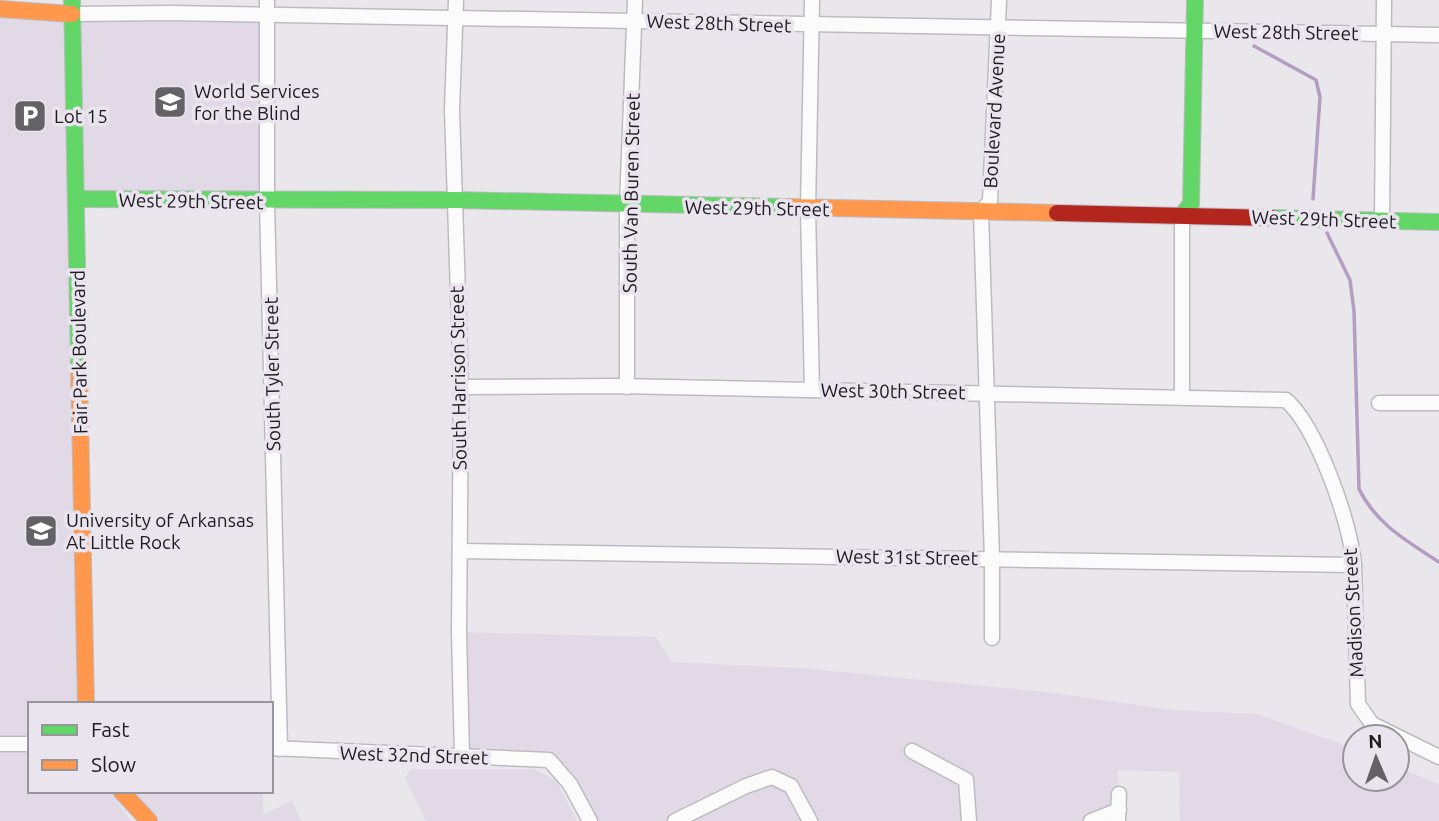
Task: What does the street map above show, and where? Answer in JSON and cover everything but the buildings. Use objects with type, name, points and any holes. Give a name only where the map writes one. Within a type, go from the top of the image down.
[{"type":"street","name":"South Tyler Street","points":[[267,0],[267,202],[275,748]]},
{"type":"street","name":"South Harrison Street","points":[[456,0],[452,110],[461,387],[462,757]]},
{"type":"street","name":"South Van Buren Street","points":[[627,387],[627,206],[635,0]]},
{"type":"street","points":[[812,0],[808,209],[812,390]]},
{"type":"street","name":"Boulevard Avenue","points":[[992,638],[981,212],[990,201],[999,0]]},
{"type":"street","points":[[1182,397],[1182,215],[1191,204],[1195,0]]},
{"type":"street","points":[[1382,221],[1384,0]]},
{"type":"street","name":"West 28th Street","points":[[0,9],[72,7],[267,16],[1439,35]]},
{"type":"street","name":"Fair Park Boulevard","points":[[72,7],[86,702]]},
{"type":"street","name":"West 29th Street","points":[[76,200],[456,201],[1439,222]]},
{"type":"street","name":"West 30th Street","points":[[461,387],[627,387],[1286,400],[1299,411],[1310,429]]},
{"type":"street","points":[[1379,403],[1439,403]]},
{"type":"street","name":"Madison Street","points":[[1310,429],[1351,543],[1358,704],[1372,724],[1439,757]]},
{"type":"street","name":"West 31st Street","points":[[460,551],[1354,565]]},
{"type":"street","points":[[0,744],[28,744]]},
{"type":"street","name":"West 32nd Street","points":[[275,748],[549,760],[570,784],[590,821]]},
{"type":"street","points":[[912,751],[966,780],[969,821]]},
{"type":"street","points":[[675,821],[761,779],[778,778],[791,786],[810,821]]},
{"type":"street","points":[[123,793],[149,821]]},
{"type":"street","points":[[1091,821],[1119,816],[1119,794]]},
{"type":"shaded area","name":"University of Arkansas At Little Rock","points":[[0,11],[267,16],[266,201],[76,199],[86,702],[28,702],[28,793],[111,793],[131,821],[0,821]]},
{"type":"shaded area","points":[[459,632],[656,637],[672,662],[801,668],[1046,692],[1173,710],[1257,714],[1341,744],[1341,793],[1411,793],[1411,773],[1439,784],[1439,821],[1180,821],[1179,772],[1118,770],[1119,810],[1091,821],[594,821],[549,760],[462,756]]},
{"type":"shaded area","points":[[411,769],[534,769],[556,780],[577,821],[426,821],[405,778]]},
{"type":"shaded area","points":[[123,793],[263,793],[263,815],[292,801],[301,821],[148,821]]},
{"type":"waterway","points":[[1254,46],[1316,80],[1320,97],[1313,199]]},
{"type":"waterway","points":[[1327,233],[1350,280],[1354,311],[1359,489],[1383,522],[1439,562]]},
{"type":"traffic: fast","points":[[72,0],[79,369]]},
{"type":"traffic: fast","points":[[1182,215],[1191,204],[1195,0]]},
{"type":"traffic: fast","points":[[76,199],[456,200],[789,207]]},
{"type":"traffic: fast","points":[[1273,218],[1439,222]]},
{"type":"traffic: slow","points":[[0,9],[72,14]]},
{"type":"traffic: slow","points":[[789,207],[1057,213]]},
{"type":"traffic: slow","points":[[79,369],[86,702]]},
{"type":"traffic: slow","points":[[123,793],[149,821]]},
{"type":"traffic: jam","points":[[1057,213],[1273,218]]},
{"type":"place","name":"World Services for the Blind","points":[[170,102]]},
{"type":"place","name":"Lot 15","points":[[30,116]]},
{"type":"place","name":"University of Arkansas At Little Rock","points":[[41,531]]}]
